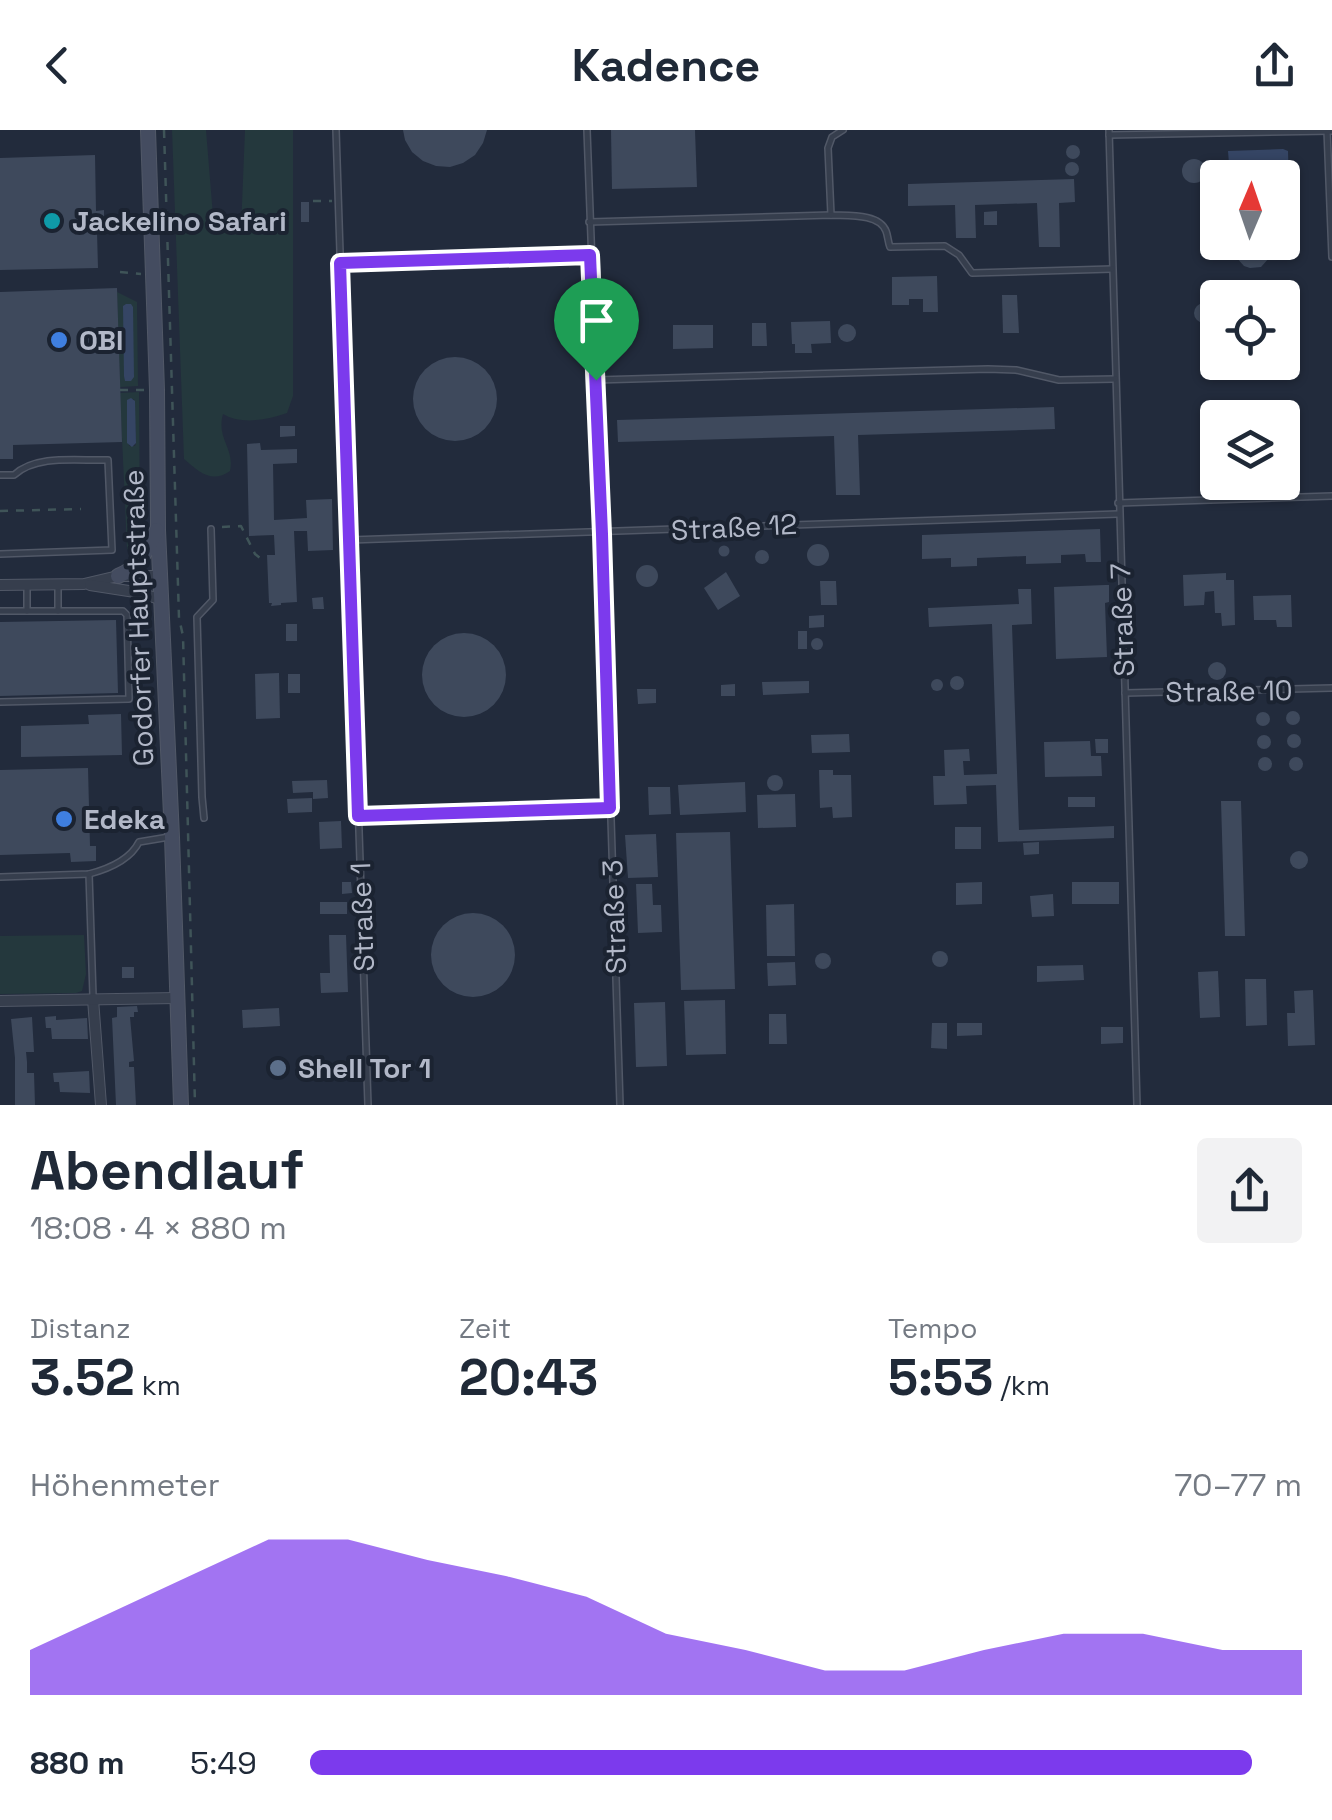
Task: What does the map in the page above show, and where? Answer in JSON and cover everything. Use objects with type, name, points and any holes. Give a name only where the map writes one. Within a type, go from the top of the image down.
[{"type":"main road","name":"Godorfer Hauptstraße","points":[[148,130],[160,599],[180,1105]]},
{"type":"main road","points":[[118,576],[140,562],[158,530]]},
{"type":"street","points":[[84,584],[118,576],[160,576]]},
{"type":"street","points":[[0,585],[84,584],[160,599]]},
{"type":"street","points":[[93,998],[101,1105]]},
{"type":"street","points":[[0,1002],[176,998]]},
{"type":"lane","name":"Straße 1","points":[[336,130],[368,1105]]},
{"type":"lane","name":"Straße 3","points":[[587,130],[620,1105]]},
{"type":"lane","points":[[826,130],[832,138]]},
{"type":"lane","points":[[832,214],[828,148],[832,138],[843,130]]},
{"type":"lane","points":[[1109,133],[1329,130],[1332,256]]},
{"type":"lane","name":"Straße 7","points":[[1109,133],[1137,1105]]},
{"type":"lane","points":[[589,222],[860,216],[884,226],[890,247],[945,246],[972,273],[1112,268]]},
{"type":"lane","points":[[340,263],[590,255]]},
{"type":"lane","points":[[596,380],[988,369],[1016,370],[1059,380],[1115,379]]},
{"type":"lane","points":[[0,475],[14,474],[35,462],[108,460],[112,550],[0,554]]},
{"type":"lane","points":[[1118,503],[1332,496]]},
{"type":"lane","name":"Straße 12","points":[[350,540],[1118,514]]},
{"type":"lane","points":[[204,818],[196,616],[213,600],[211,529]]},
{"type":"lane","points":[[27,584],[28,611]]},
{"type":"lane","points":[[58,584],[58,611]]},
{"type":"lane","points":[[0,611],[124,611],[129,699],[0,702]]},
{"type":"lane","name":"Straße 10","points":[[1125,693],[1332,688]]},
{"type":"lane","points":[[358,816],[610,808]]},
{"type":"lane","points":[[0,877],[102,871],[135,850],[139,842],[172,837]]},
{"type":"lane","points":[[88,874],[93,998]]},
{"type":"path","points":[[164,130],[196,1105]]},
{"type":"path","points":[[312,201],[338,202]]},
{"type":"path","points":[[120,272],[153,274]]},
{"type":"path","points":[[120,390],[156,390]]},
{"type":"path","points":[[0,512],[81,509]]},
{"type":"path","points":[[211,529],[241,526],[260,558]]},
{"type":"path","points":[[178,640],[182,636]]},
{"type":"path","points":[[180,669],[184,675]]},
{"type":"green space","points":[[172,130],[206,130],[214,228],[241,229],[245,130],[293,130],[293,396],[287,413],[271,418],[246,420],[223,414],[222,430],[231,463],[230,471],[217,476],[200,472],[184,459]]},
{"type":"green space","points":[[117,292],[137,302],[138,386],[120,387]]},
{"type":"green space","points":[[139,392],[140,532],[134,553],[127,549],[120,393]],"holes":[[[134,399],[136,443],[129,446],[127,400]]]},
{"type":"green space","points":[[84,935],[86,974],[82,991],[0,994],[0,936]]},
{"type":"water","points":[[1283,149],[1288,151],[1288,160],[1229,160],[1228,151]]},
{"type":"water","points":[[126,304],[133,307],[131,381],[125,381],[124,376]]},
{"type":"water","points":[[127,400],[135,401],[136,443],[132,447],[127,443]]},
{"type":"building","points":[[403,130],[487,130],[475,155],[450,167],[423,161],[412,152]]},
{"type":"building","points":[[611,130],[695,130],[697,187],[612,189]]},
{"type":"building","points":[[1073,145],[1080,152],[1073,159],[1066,152]]},
{"type":"building","name":"Jackelino Safari","points":[[95,155],[96,211],[104,210],[104,232],[97,232],[98,268],[0,270],[0,158]]},
{"type":"building","points":[[1189,159],[1199,159],[1200,182],[1189,183],[1182,176],[1182,166]]},
{"type":"building","points":[[1072,162],[1079,169],[1072,176],[1065,169]]},
{"type":"building","points":[[1074,179],[1075,202],[1059,203],[1060,247],[1039,247],[1037,203],[975,205],[976,238],[956,238],[955,205],[908,206],[908,184]]},
{"type":"building","points":[[301,202],[309,202],[309,222],[301,222]]},
{"type":"building","points":[[997,211],[997,225],[984,225],[984,212]]},
{"type":"building","points":[[1239,260],[1267,260],[1261,267],[1244,266]]},
{"type":"building","points":[[937,276],[938,312],[923,312],[923,299],[909,299],[909,305],[892,305],[892,277]]},
{"type":"building","name":"OBI","points":[[117,288],[122,442],[13,445],[13,459],[0,459],[0,292]]},
{"type":"building","points":[[1002,295],[1017,295],[1019,333],[1003,333]]},
{"type":"building","points":[[1200,305],[1200,321],[1194,313]]},
{"type":"building","points":[[830,321],[831,343],[811,344],[812,353],[795,353],[791,322]]},
{"type":"building","points":[[752,323],[766,323],[767,346],[752,346]]},
{"type":"building","points":[[847,324],[856,333],[847,342],[838,333]]},
{"type":"building","points":[[673,325],[713,325],[713,348],[673,349]]},
{"type":"building","points":[[455,357],[471,360],[485,369],[494,383],[494,415],[485,429],[471,438],[455,441],[439,438],[425,429],[416,415],[413,399],[416,383],[425,369],[439,360]]},
{"type":"building","points":[[1054,407],[1055,429],[858,435],[860,495],[836,495],[834,436],[618,442],[617,420]]},
{"type":"building","points":[[280,426],[295,426],[295,436],[280,437]]},
{"type":"building","points":[[260,443],[261,450],[297,449],[297,463],[273,464],[274,520],[307,518],[306,500],[332,499],[333,550],[308,551],[307,531],[294,531],[297,602],[271,606],[267,555],[275,555],[274,535],[249,536],[247,444]]},
{"type":"building","points":[[1100,529],[1101,562],[1086,562],[1085,554],[1061,555],[1061,563],[1026,564],[1026,556],[977,558],[977,566],[951,567],[951,558],[922,559],[922,535]]},
{"type":"building","points":[[818,544],[826,547],[826,563],[818,566],[810,563],[807,555],[810,547]]},
{"type":"building","points":[[724,546],[729,551],[724,556],[719,551]]},
{"type":"building","points":[[762,550],[769,557],[762,564],[755,557]]},
{"type":"building","points":[[647,565],[655,568],[655,584],[647,587],[639,584],[636,576],[639,568]]},
{"type":"building","points":[[726,572],[740,596],[718,610],[704,588]]},
{"type":"building","points":[[1226,573],[1226,580],[1234,580],[1235,625],[1222,626],[1221,613],[1215,613],[1214,591],[1205,592],[1204,605],[1184,606],[1183,575]]},
{"type":"building","points":[[820,581],[836,581],[837,605],[821,605]]},
{"type":"building","points":[[1109,585],[1109,602],[1105,603],[1107,657],[1056,659],[1054,587]]},
{"type":"building","points":[[1018,589],[1031,589],[1032,624],[1012,625],[1019,830],[1114,826],[1114,838],[998,842],[996,785],[966,786],[967,804],[934,805],[933,776],[945,776],[944,750],[969,749],[970,761],[963,761],[964,775],[997,774],[992,624],[929,627],[928,608],[1019,604]]},
{"type":"building","points":[[1291,595],[1292,627],[1277,627],[1276,620],[1254,620],[1253,596]]},
{"type":"building","points":[[323,597],[324,609],[313,609],[312,598]]},
{"type":"building","points":[[824,615],[824,627],[809,628],[809,616]]},
{"type":"building","points":[[116,620],[118,693],[0,696],[0,622]]},
{"type":"building","points":[[286,624],[297,624],[297,641],[286,641]]},
{"type":"building","points":[[798,631],[807,631],[807,649],[798,649]]},
{"type":"building","points":[[464,633],[480,636],[494,645],[503,659],[503,691],[494,705],[480,714],[464,717],[448,714],[434,705],[425,691],[422,675],[425,659],[434,645],[448,636]]},
{"type":"building","points":[[812,639],[822,639],[822,649],[812,649]]},
{"type":"building","points":[[1217,662],[1226,671],[1217,680],[1208,671]]},
{"type":"building","points":[[279,673],[280,718],[256,719],[255,674]]},
{"type":"building","points":[[288,674],[300,674],[300,693],[288,693]]},
{"type":"building","points":[[957,676],[964,683],[957,690],[950,683]]},
{"type":"building","points":[[937,679],[943,685],[937,691],[931,685]]},
{"type":"building","points":[[809,681],[809,693],[763,695],[762,682]]},
{"type":"building","points":[[735,684],[735,696],[721,696],[721,685]]},
{"type":"building","points":[[637,689],[656,689],[656,703],[638,704]]},
{"type":"building","points":[[1293,711],[1300,718],[1293,725],[1286,718]]},
{"type":"building","points":[[1263,712],[1270,719],[1263,726],[1256,719]]},
{"type":"building","points":[[121,714],[122,755],[21,757],[21,726],[89,724],[88,715]]},
{"type":"building","points":[[849,734],[850,752],[812,753],[811,735]]},
{"type":"building","points":[[1294,734],[1301,741],[1294,748],[1287,741]]},
{"type":"building","points":[[1264,735],[1271,742],[1264,749],[1257,742]]},
{"type":"building","points":[[1095,739],[1108,739],[1108,753],[1096,753]]},
{"type":"building","points":[[1090,741],[1091,756],[1101,756],[1102,776],[1045,777],[1044,742]]},
{"type":"building","points":[[1265,757],[1272,764],[1265,771],[1258,764]]},
{"type":"building","points":[[1296,757],[1303,764],[1296,771],[1289,764]]},
{"type":"building","points":[[88,768],[90,846],[96,846],[96,861],[71,862],[70,853],[0,855],[0,770]]},
{"type":"building","points":[[819,770],[851,775],[852,817],[833,818],[832,807],[820,808]]},
{"type":"building","points":[[775,775],[783,783],[775,791],[767,783]]},
{"type":"building","points":[[327,780],[328,798],[313,799],[313,792],[293,793],[292,781]]},
{"type":"building","points":[[745,782],[746,812],[680,815],[678,785]]},
{"type":"building","points":[[648,787],[670,787],[671,814],[649,815]]},
{"type":"building","points":[[795,794],[796,827],[758,828],[757,795]]},
{"type":"building","points":[[1068,797],[1095,797],[1095,807],[1068,807]]},
{"type":"building","points":[[312,798],[312,812],[288,813],[287,799]]},
{"type":"building","points":[[1221,801],[1241,801],[1245,936],[1225,936]]},
{"type":"building","points":[[341,821],[342,848],[320,849],[319,822]]},
{"type":"building","points":[[955,827],[981,827],[981,849],[955,849]]},
{"type":"building","points":[[730,832],[735,989],[681,990],[676,833]]},
{"type":"building","points":[[656,834],[658,877],[628,878],[625,835]]},
{"type":"building","points":[[1039,842],[1039,854],[1024,855],[1023,843]]},
{"type":"building","points":[[1299,851],[1308,860],[1299,869],[1290,860]]},
{"type":"building","points":[[342,882],[351,882],[352,893],[342,894]]},
{"type":"building","points":[[982,882],[982,904],[956,905],[956,883]]},
{"type":"building","points":[[1072,882],[1119,882],[1119,904],[1072,904]]},
{"type":"building","points":[[636,884],[652,884],[653,905],[661,905],[662,932],[638,933]]},
{"type":"building","points":[[1053,894],[1054,916],[1032,917],[1030,896]]},
{"type":"building","points":[[320,902],[347,902],[347,914],[320,914]]},
{"type":"building","points":[[794,904],[795,956],[767,956],[766,905]]},
{"type":"building","points":[[473,913],[489,916],[503,925],[512,939],[512,971],[503,985],[489,994],[473,997],[457,994],[443,985],[434,971],[431,955],[434,939],[443,925],[457,916]]},
{"type":"building","points":[[329,935],[346,935],[348,992],[321,993],[320,973],[330,973]]},
{"type":"building","points":[[940,951],[948,959],[940,967],[932,959]]},
{"type":"building","points":[[823,953],[831,961],[823,969],[815,961]]},
{"type":"building","points":[[795,962],[796,985],[768,986],[767,963]]},
{"type":"building","points":[[1083,965],[1084,980],[1037,982],[1037,966]]},
{"type":"building","points":[[122,967],[134,967],[134,978],[122,978]]},
{"type":"building","points":[[1218,971],[1220,1017],[1200,1018],[1198,972]]},
{"type":"building","points":[[1245,979],[1266,979],[1267,1025],[1246,1026]]},
{"type":"building","points":[[1313,990],[1315,1045],[1288,1046],[1287,1013],[1295,1013],[1294,991]]},
{"type":"building","points":[[725,1000],[726,1054],[686,1055],[684,1001]]},
{"type":"building","points":[[665,1002],[667,1066],[636,1067],[634,1003]]},
{"type":"building","points":[[137,1006],[138,1012],[130,1017],[134,1061],[129,1062],[129,1067],[134,1067],[136,1105],[116,1105],[112,1018],[117,1017],[117,1007]]},
{"type":"building","points":[[279,1008],[280,1026],[243,1028],[242,1010]]},
{"type":"building","points":[[769,1014],[786,1014],[787,1044],[769,1044]]},
{"type":"building","points":[[56,1016],[56,1020],[87,1018],[88,1039],[52,1039],[45,1017]]},
{"type":"building","points":[[32,1017],[34,1052],[26,1052],[27,1073],[34,1073],[35,1105],[15,1105],[11,1019]]},
{"type":"building","points":[[932,1023],[947,1023],[947,1049],[931,1048]]},
{"type":"building","points":[[957,1023],[982,1023],[982,1035],[957,1036]]},
{"type":"building","points":[[1101,1027],[1123,1027],[1123,1043],[1101,1044]]},
{"type":"building","points":[[89,1071],[90,1093],[60,1092],[59,1082],[54,1082],[53,1073]]},
{"type":"place","name":"Jackelino Safari","points":[[52,221]]},
{"type":"place","name":"OBI","points":[[59,340]]},
{"type":"place","name":"Edeka","points":[[64,819]]},
{"type":"place","name":"Shell Tor 1","points":[[278,1068]]},
{"type":"route","points":[[590,255],[596,380],[610,808],[358,816],[340,263],[590,255]]}]
